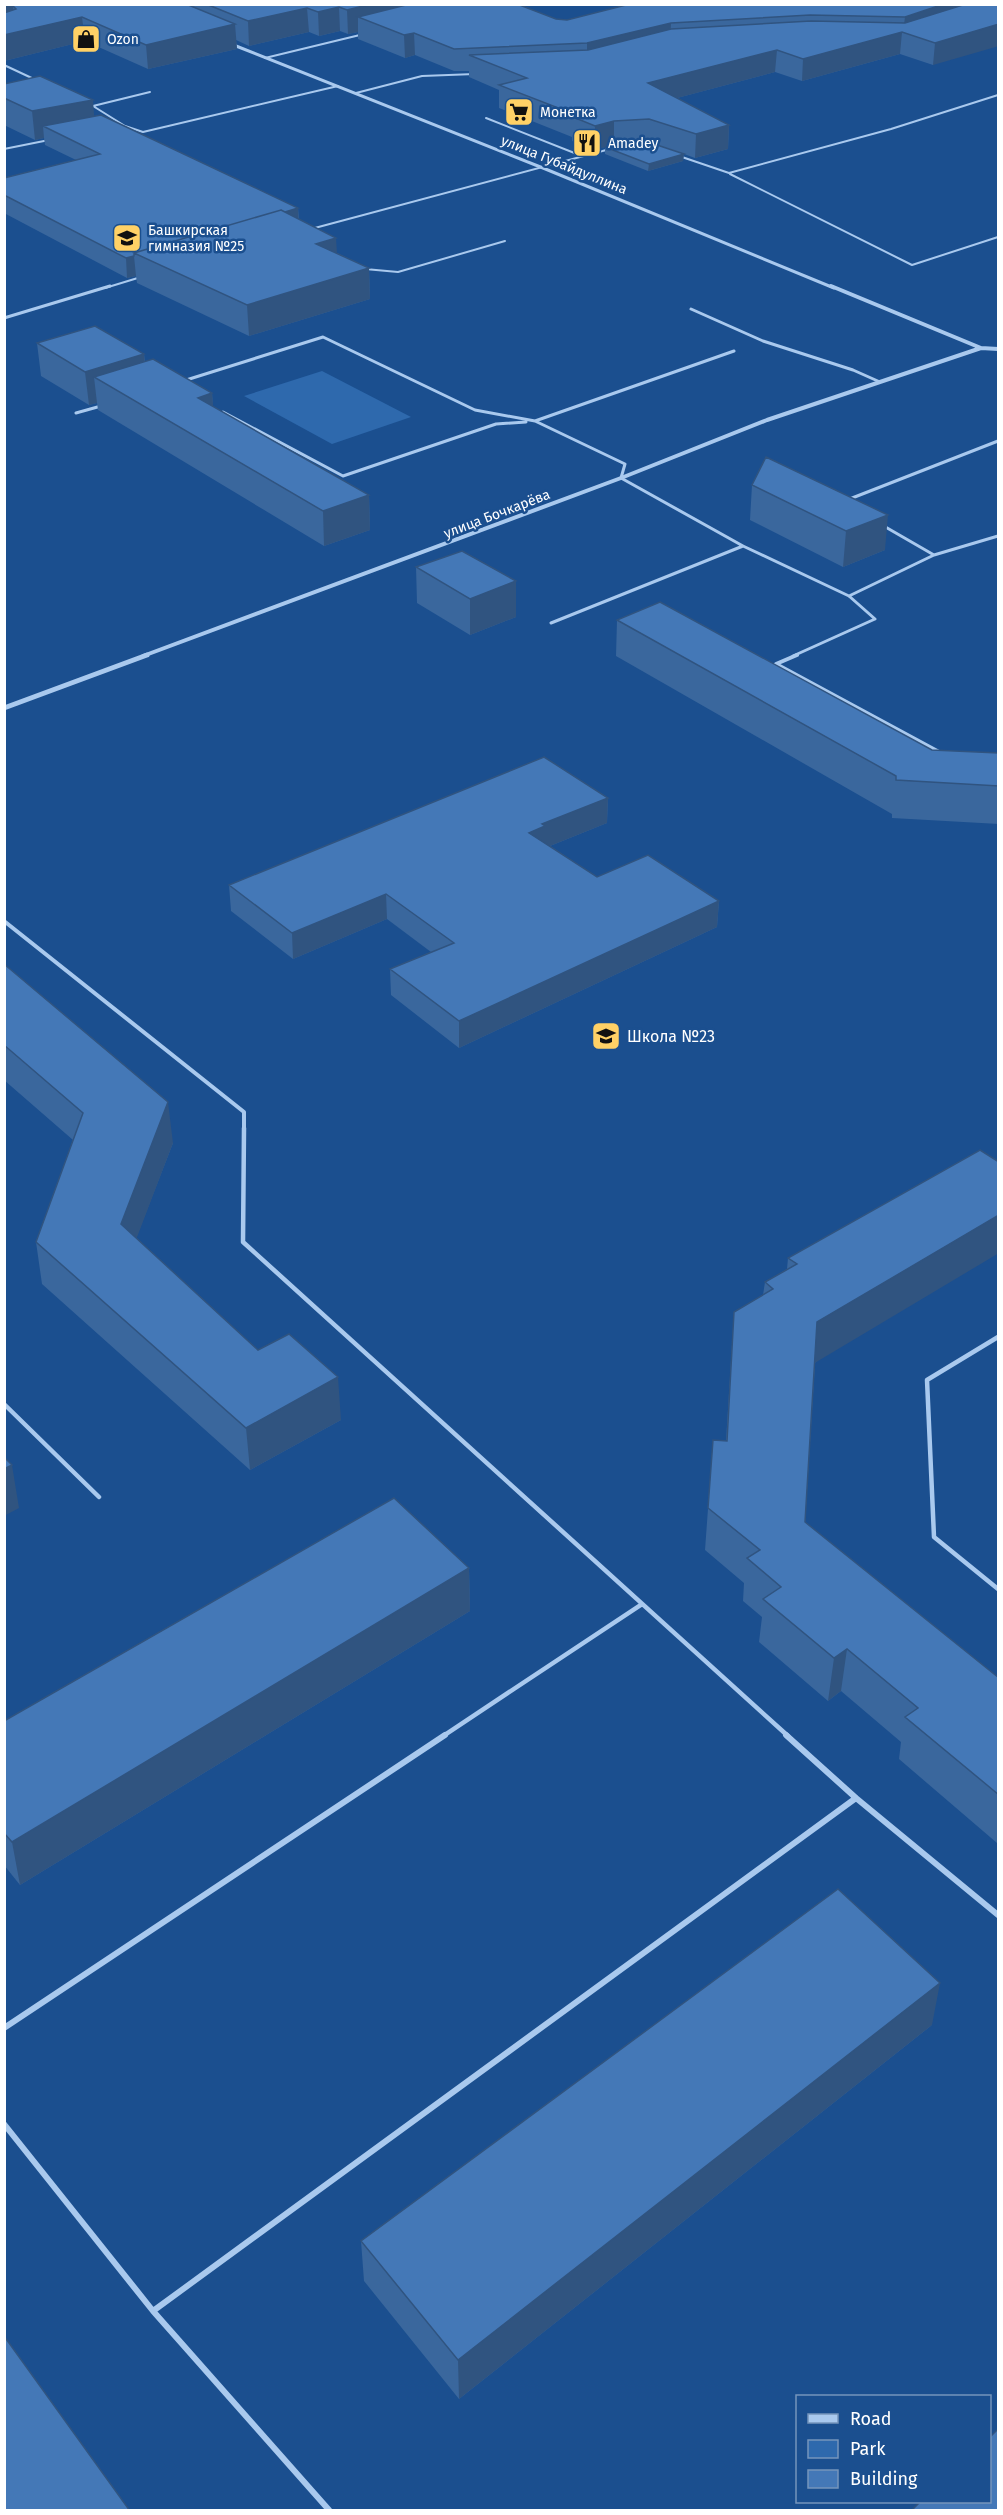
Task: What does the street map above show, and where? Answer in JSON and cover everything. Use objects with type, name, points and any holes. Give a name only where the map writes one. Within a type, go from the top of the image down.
[{"type":"street","name":"улица Губайдуллина","points":[[227,42],[543,168],[981,348]]},
{"type":"street","name":"улица Бочкарёва","points":[[4,708],[621,478],[767,420],[981,348],[999,349]]},
{"type":"lane","points":[[265,58],[367,34]]},
{"type":"lane","points":[[4,65],[44,83]]},
{"type":"lane","points":[[356,93],[422,76],[481,74]]},
{"type":"lane","points":[[150,92],[93,106],[125,126],[143,132],[338,86]]},
{"type":"lane","points":[[729,173],[891,129],[999,95]]},
{"type":"lane","points":[[486,118],[583,156]]},
{"type":"lane","points":[[114,128],[125,126]]},
{"type":"lane","points":[[4,149],[58,138]]},
{"type":"lane","points":[[305,230],[614,148]]},
{"type":"lane","points":[[677,155],[729,173],[912,265],[999,237]]},
{"type":"lane","points":[[356,268],[398,272],[505,241]]},
{"type":"lane","points":[[4,318],[149,275]]},
{"type":"lane","points":[[691,309],[763,341],[853,370],[880,382]]},
{"type":"lane","points":[[182,381],[323,337],[475,410],[535,421],[625,464],[621,478],[743,546],[849,596],[875,619],[776,664],[944,754]]},
{"type":"lane","points":[[222,411],[343,476],[495,424],[535,421],[734,351]]},
{"type":"lane","points":[[76,413],[108,404]]},
{"type":"lane","points":[[852,508],[841,502],[999,441]]},
{"type":"lane","points":[[872,520],[934,555]]},
{"type":"lane","points":[[849,596],[934,555],[999,536]]},
{"type":"lane","points":[[551,623],[743,546]]},
{"type":"lane","points":[[4,921],[244,1112],[243,1242],[856,1798],[999,1915]]},
{"type":"lane","points":[[999,1337],[927,1380],[934,1538],[999,1589]]},
{"type":"lane","points":[[4,1404],[99,1497]]},
{"type":"lane","points":[[4,2028],[642,1604]]},
{"type":"lane","points":[[153,2311],[856,1798]]},
{"type":"lane","points":[[4,2124],[153,2311],[329,2511]]},
{"type":"green space","points":[[322,371],[411,417],[332,444],[244,396]]},
{"type":"building","points":[[4,4],[186,4],[235,24],[146,45],[82,17],[4,35],[4,13],[16,9],[13,6],[4,7]]},
{"type":"building","points":[[206,4],[371,4],[347,10],[339,7],[318,12],[307,8],[248,21]]},
{"type":"building","points":[[410,4],[517,4],[556,19],[567,20],[630,4],[944,4],[905,17],[810,15],[671,23],[587,43],[454,49],[414,33],[404,35],[358,17]]},
{"type":"building","points":[[966,4],[999,4],[999,24],[935,43],[902,32],[803,59],[777,50],[648,83],[729,125],[696,134],[649,119],[614,121],[595,126],[573,117],[579,116],[499,85],[527,78],[469,55],[588,50],[671,29],[811,21],[905,23]]},
{"type":"building","points":[[40,76],[93,100],[32,111],[4,98],[4,84]]},
{"type":"building","points":[[101,115],[298,208],[285,212],[281,210],[134,253],[134,256],[126,258],[4,195],[4,178],[100,154],[43,126]]},
{"type":"building","points":[[648,142],[684,154],[649,164],[605,147]]},
{"type":"building","points":[[281,210],[336,238],[316,244],[369,268],[247,305],[134,253]]},
{"type":"building","points":[[95,326],[144,354],[85,372],[37,343]]},
{"type":"building","points":[[153,359],[212,393],[198,398],[369,495],[323,511],[94,377]]},
{"type":"building","points":[[766,457],[888,515],[846,531],[752,485]]},
{"type":"building","points":[[462,551],[516,581],[470,599],[416,567]]},
{"type":"building","points":[[660,602],[932,750],[999,753],[999,786],[896,780],[896,776],[617,620]]},
{"type":"building","points":[[544,757],[608,798],[542,824],[545,826],[529,833],[597,877],[648,855],[719,901],[459,1021],[390,969],[454,943],[386,894],[292,933],[229,885]]},
{"type":"building","points":[[4,964],[168,1102],[121,1224],[258,1350],[289,1334],[338,1377],[246,1428],[36,1242],[83,1113],[4,1045]]},
{"type":"building","points":[[980,1150],[999,1162],[999,1215],[817,1322],[805,1522],[999,1678],[999,1795],[905,1717],[918,1708],[847,1649],[834,1658],[763,1599],[781,1587],[747,1558],[760,1550],[708,1508],[713,1440],[727,1441],[734,1312],[773,1289],[765,1282],[797,1264],[788,1258]]},
{"type":"building","points":[[4,1457],[12,1465],[4,1469]]},
{"type":"building","points":[[394,1498],[469,1568],[12,1842],[4,1833],[4,1721]]},
{"type":"building","points":[[838,1889],[940,1983],[458,2360],[361,2241]]},
{"type":"building","points":[[4,2336],[130,2511],[4,2511]]},
{"type":"building","points":[[999,2428],[999,2511],[911,2511],[919,2503],[991,2503],[991,2436]]},
{"type":"place","name":"Ozon","points":[[86,39]]},
{"type":"place","name":"Монетка","points":[[519,112]]},
{"type":"place","name":"Amadey","points":[[587,143]]},
{"type":"place","name":"Башкирская гимназия №25","points":[[127,238]]},
{"type":"place","name":"Школа №23","points":[[606,1036]]}]
